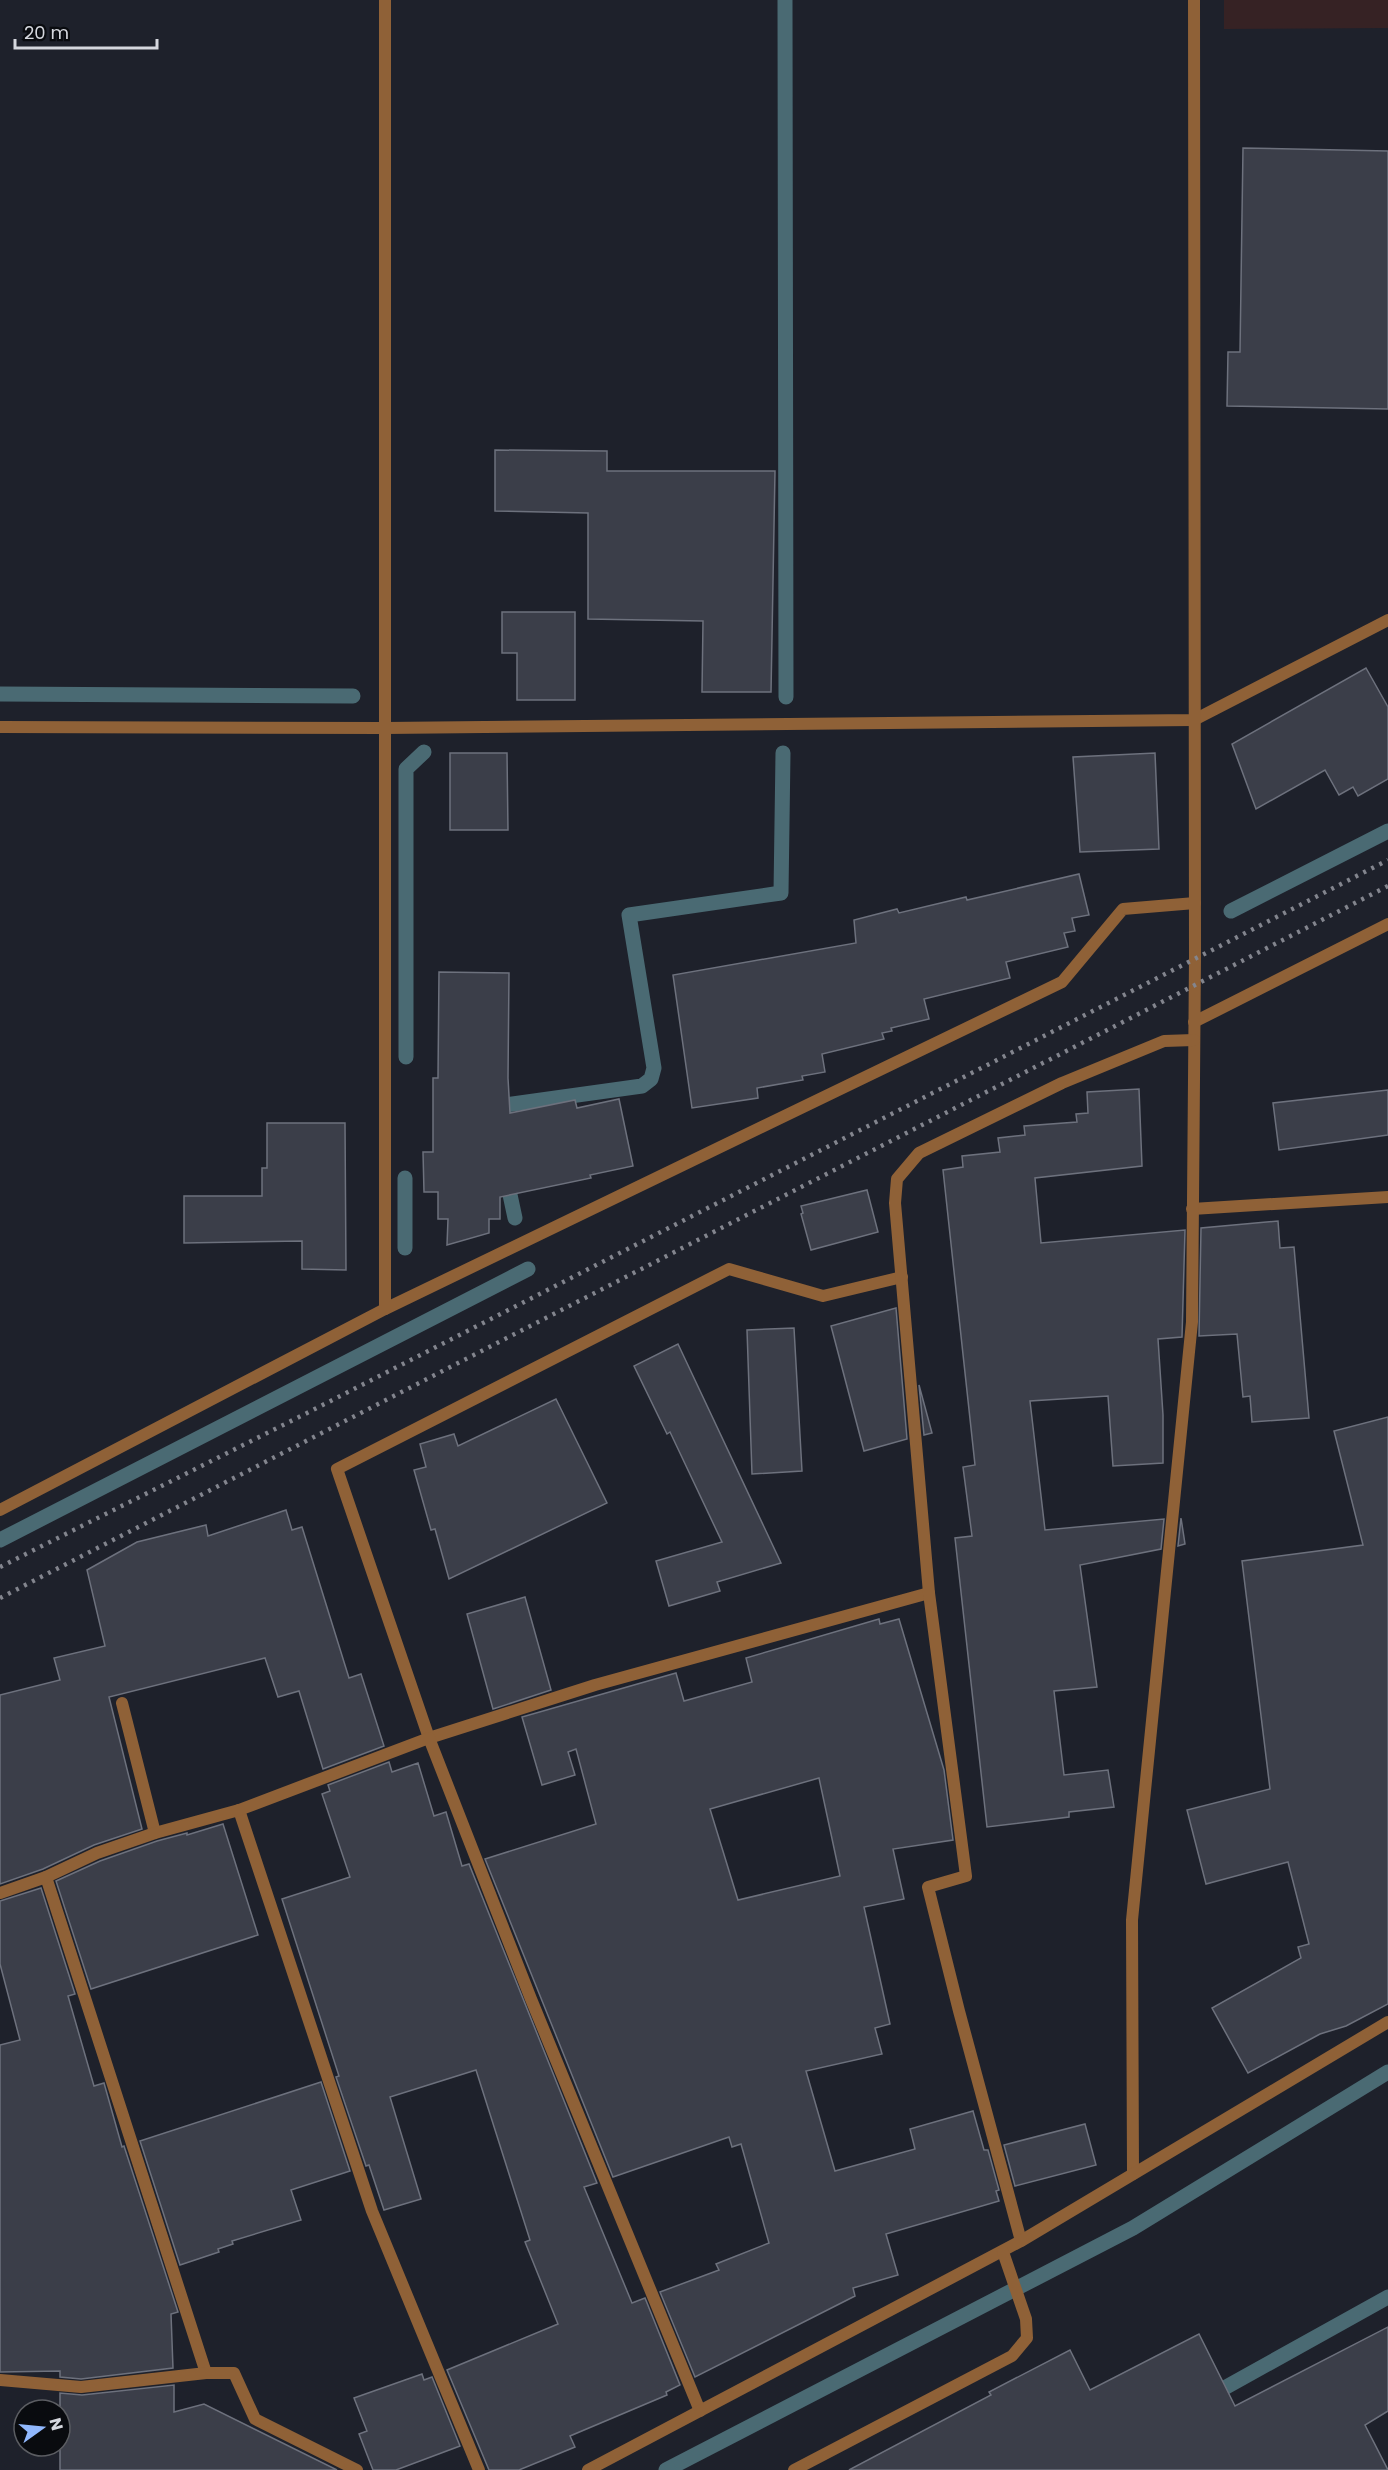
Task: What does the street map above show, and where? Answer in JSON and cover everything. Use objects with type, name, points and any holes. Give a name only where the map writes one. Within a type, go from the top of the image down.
[{"type":"street","points":[[385,1309],[386,0]]},
{"type":"street","points":[[1133,2174],[1132,1920],[1192,1323],[1195,903],[1194,0]]},
{"type":"street","points":[[0,727],[385,728],[1194,720],[1388,620]]},
{"type":"street","points":[[0,1510],[385,1309],[1062,982],[1123,909],[1195,903]]},
{"type":"street","points":[[1194,1022],[1388,924]]},
{"type":"street","points":[[1021,2241],[928,1887],[966,1876],[929,1593],[895,1203],[897,1179],[919,1153],[1082,1075],[1164,1041],[1194,1040]]},
{"type":"street","points":[[1192,1209],[1388,1197]]},
{"type":"street","points":[[700,2411],[531,1999],[429,1738],[337,1469],[729,1269],[823,1296],[902,1277]]},
{"type":"street","points":[[0,1893],[46,1877],[97,1853],[155,1833],[239,1810],[429,1738],[607,1682],[929,1593]]},
{"type":"street","points":[[122,1703],[155,1833]]},
{"type":"street","points":[[239,1810],[372,2211],[479,2470]]},
{"type":"street","points":[[46,1877],[206,2373]]},
{"type":"street","points":[[588,2470],[1003,2252],[1388,2022]]},
{"type":"street","points":[[795,2470],[1012,2356],[1027,2338],[1026,2319],[1003,2252]]},
{"type":"street","points":[[0,2380],[81,2387],[206,2373],[234,2373],[255,2419],[357,2470]]},
{"type":"shaded area","points":[[1224,0],[1388,0],[1388,28],[1224,29]]},
{"type":"building","points":[[1243,148],[1388,151],[1388,409],[1227,406],[1228,352],[1240,352]]},
{"type":"building","points":[[495,450],[607,451],[607,471],[775,471],[771,692],[702,692],[703,621],[588,619],[588,513],[495,511]]},
{"type":"building","points":[[502,612],[575,612],[575,700],[517,700],[517,653],[502,653]]},
{"type":"building","points":[[1366,668],[1388,707],[1388,779],[1358,796],[1353,787],[1339,795],[1325,770],[1256,809],[1232,744]]},
{"type":"building","points":[[450,753],[507,753],[508,830],[450,830]]},
{"type":"building","points":[[1155,753],[1159,849],[1080,852],[1073,757]]},
{"type":"building","points":[[1079,874],[1089,915],[1072,918],[1075,931],[1064,933],[1068,947],[1006,962],[1010,978],[924,999],[929,1019],[891,1028],[892,1031],[882,1033],[884,1039],[822,1054],[825,1072],[802,1076],[803,1080],[757,1088],[758,1098],[692,1108],[673,975],[856,943],[854,920],[897,909],[899,913],[966,897],[967,900]]},
{"type":"building","points":[[439,972],[509,973],[510,1113],[575,1100],[577,1108],[619,1099],[633,1166],[590,1175],[591,1178],[500,1197],[500,1219],[489,1219],[489,1233],[447,1245],[448,1219],[438,1219],[438,1192],[424,1192],[423,1152],[433,1152],[433,1078],[438,1078]]},
{"type":"building","points":[[1139,1089],[1142,1166],[1035,1178],[1041,1243],[1185,1230],[1182,1337],[1158,1339],[1163,1415],[1163,1463],[1113,1466],[1108,1396],[1030,1401],[1045,1530],[1164,1519],[1161,1549],[1080,1565],[1097,1687],[1054,1691],[1064,1775],[1108,1770],[1114,1807],[1069,1812],[1069,1817],[987,1827],[955,1538],[972,1536],[963,1467],[975,1465],[943,1170],[963,1167],[962,1156],[1000,1152],[998,1138],[1025,1135],[1024,1126],[1077,1122],[1076,1114],[1088,1113],[1087,1092]]},
{"type":"building","points":[[1388,1090],[1388,1135],[1279,1150],[1273,1103]]},
{"type":"building","points":[[267,1123],[345,1123],[346,1270],[302,1269],[302,1241],[184,1243],[184,1196],[262,1196],[262,1168],[267,1168]]},
{"type":"building","points":[[867,1190],[878,1232],[811,1250],[801,1206]]},
{"type":"building","points":[[1278,1221],[1280,1248],[1294,1247],[1309,1418],[1252,1422],[1250,1396],[1243,1397],[1237,1334],[1199,1336],[1201,1228]]},
{"type":"building","points":[[896,1308],[907,1439],[864,1451],[831,1326]]},
{"type":"building","points":[[794,1328],[802,1471],[752,1474],[747,1330]]},
{"type":"building","points":[[678,1344],[781,1563],[717,1582],[720,1591],[669,1606],[656,1561],[722,1542],[670,1432],[667,1434],[634,1366]]},
{"type":"building","points":[[919,1385],[932,1433],[924,1435]]},
{"type":"building","points":[[556,1399],[607,1503],[449,1579],[435,1529],[431,1530],[414,1470],[426,1467],[420,1444],[454,1434],[458,1446]]},
{"type":"building","points":[[1388,1417],[1388,2004],[1346,2026],[1320,2034],[1248,2073],[1212,2008],[1301,1958],[1298,1947],[1309,1944],[1288,1862],[1206,1884],[1187,1810],[1270,1789],[1242,1561],[1363,1545],[1334,1431]]},
{"type":"building","points":[[286,1510],[292,1530],[302,1527],[349,1678],[361,1674],[384,1746],[323,1769],[299,1691],[278,1697],[265,1658],[109,1697],[142,1829],[94,1845],[43,1869],[0,1884],[0,1695],[60,1680],[54,1658],[105,1646],[87,1570],[137,1542],[206,1525],[208,1536]]},
{"type":"building","points":[[1181,1518],[1185,1544],[1178,1546]]},
{"type":"building","points":[[525,1597],[551,1690],[493,1709],[467,1614]]},
{"type":"building","points":[[879,1619],[880,1624],[899,1619],[944,1770],[953,1840],[893,1849],[904,1899],[864,1907],[890,2024],[875,2028],[882,2054],[806,2071],[835,2171],[915,2149],[910,2129],[973,2111],[984,2150],[988,2150],[999,2190],[996,2191],[999,2201],[886,2234],[898,2275],[853,2288],[855,2296],[695,2377],[660,2292],[719,2270],[716,2264],[769,2243],[741,2144],[732,2147],[729,2137],[613,2177],[485,1859],[596,1824],[576,1749],[568,1752],[575,1775],[542,1785],[522,1717],[676,1673],[684,1701],[752,1682],[746,1658]],"holes":[[[819,1778],[840,1876],[738,1900],[710,1809]]]},
{"type":"building","points":[[389,1762],[392,1772],[418,1763],[434,1816],[446,1812],[462,1866],[469,1864],[597,2183],[584,2187],[632,2303],[645,2298],[680,2385],[666,2392],[667,2395],[570,2436],[575,2447],[519,2470],[489,2470],[447,2370],[558,2324],[525,2242],[530,2240],[476,2070],[390,2097],[421,2199],[384,2210],[369,2165],[366,2166],[336,2077],[339,2076],[282,1899],[350,1877],[322,1794],[330,1791],[328,1785]]},
{"type":"building","points":[[223,1824],[258,1935],[91,1989],[56,1881],[100,1861],[157,1841]]},
{"type":"building","points":[[41,1888],[75,1994],[68,1996],[94,2086],[104,2083],[122,2147],[124,2146],[178,2312],[171,2314],[173,2368],[81,2379],[60,2377],[60,2371],[0,2372],[0,2045],[20,2040],[0,1964],[0,1901]]},
{"type":"building","points":[[321,2082],[350,2171],[291,2190],[301,2220],[232,2241],[233,2244],[218,2249],[219,2252],[180,2265],[140,2141]]},
{"type":"building","points":[[1085,2124],[1096,2165],[1015,2186],[1004,2145]]},
{"type":"building","points":[[1388,2327],[1388,2411],[1365,2425],[1388,2470],[849,2470],[991,2395],[989,2392],[1070,2350],[1090,2390],[1199,2334],[1235,2406]]},
{"type":"building","points":[[422,2374],[424,2380],[432,2377],[460,2446],[396,2470],[373,2470],[359,2434],[367,2431],[354,2398]]},
{"type":"building","points":[[174,2385],[174,2412],[204,2404],[337,2470],[60,2470],[60,2458],[72,2458],[72,2398],[60,2398],[60,2393],[82,2395]]},
{"type":"waterway","points":[[785,0],[786,697]]},
{"type":"waterway","points":[[0,694],[353,696]]},
{"type":"waterway","points":[[406,1057],[406,769],[424,752]]},
{"type":"waterway","points":[[491,1107],[642,1086],[651,1079],[654,1068],[629,915],[781,893],[783,753]]},
{"type":"waterway","points":[[1231,911],[1388,831]]},
{"type":"waterway","points":[[506,1176],[515,1218]]},
{"type":"waterway","points":[[405,1178],[405,1248]]},
{"type":"waterway","points":[[0,1540],[528,1269]]},
{"type":"waterway","points":[[666,2470],[1133,2228],[1388,2072]]},
{"type":"waterway","points":[[1210,2396],[1388,2297]]},
{"type":"railway","points":[[0,1567],[309,1412],[1388,860]]},
{"type":"railway","points":[[0,1598],[1388,886]]}]
